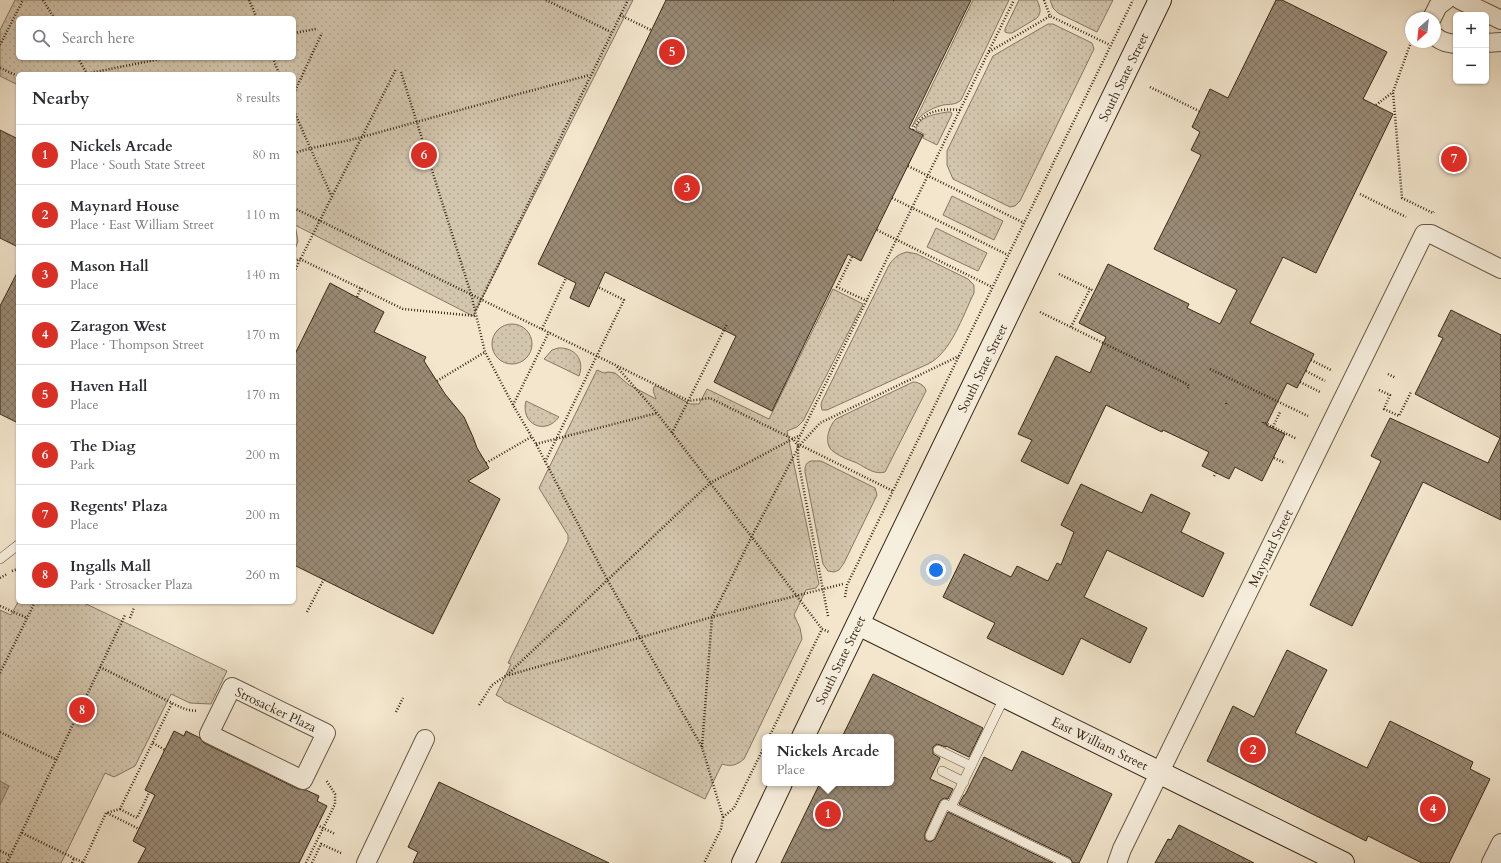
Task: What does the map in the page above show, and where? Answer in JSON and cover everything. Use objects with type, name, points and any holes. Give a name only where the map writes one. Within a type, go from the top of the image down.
[{"type":"main road","name":"South State Street","points":[[804,734],[1160,0]]},
{"type":"main road","name":"East William Street","points":[[858,624],[1343,863]]},
{"type":"main road","points":[[743,863],[781,786]]},
{"type":"street","points":[[1435,12],[1438,6],[1446,0]]},
{"type":"street","points":[[1460,0],[1501,20]]},
{"type":"street","points":[[1441,40],[1453,44]]},
{"type":"street","points":[[1489,43],[1501,42]]},
{"type":"street","name":"Maynard Street","points":[[1117,863],[1122,849],[1424,234],[1431,234],[1501,269]]},
{"type":"street","name":"Strosacker Plaza","points":[[232,687],[326,733],[310,765],[303,780],[209,734],[232,687]]},
{"type":"street","points":[[366,863],[425,740]]},
{"type":"street","points":[[1491,863],[1501,843]]},
{"type":"lane","points":[[0,559],[16,547]]},
{"type":"lane","points":[[951,807],[1005,696]]},
{"type":"lane","points":[[938,750],[971,766]]},
{"type":"lane","points":[[942,771],[964,782]]},
{"type":"lane","points":[[930,836],[945,804],[1067,863]]},
{"type":"path","points":[[0,45],[23,0]]},
{"type":"path","points":[[43,0],[53,16]]},
{"type":"path","points":[[249,0],[256,16]]},
{"type":"path","points":[[546,0],[611,32]]},
{"type":"path","points":[[475,311],[628,0]]},
{"type":"path","points":[[828,616],[798,460],[798,440],[1014,0]]},
{"type":"path","points":[[1044,0],[1050,16],[1110,45]]},
{"type":"path","points":[[844,600],[846,585],[1133,0]]},
{"type":"path","points":[[620,15],[651,30]]},
{"type":"path","points":[[988,52],[1050,16]]},
{"type":"path","points":[[296,33],[316,29]]},
{"type":"path","points":[[296,90],[322,33]]},
{"type":"path","points":[[1410,48],[1393,92],[1402,198],[1433,213]]},
{"type":"path","points":[[79,60],[85,72]]},
{"type":"path","points":[[96,72],[155,60]]},
{"type":"path","points":[[274,60],[279,72]]},
{"type":"path","points":[[0,68],[16,75]]},
{"type":"path","points":[[296,268],[396,69]]},
{"type":"path","points":[[401,72],[471,294],[485,352],[513,405],[536,444],[608,581],[702,747],[722,817],[721,830],[704,863]]},
{"type":"path","points":[[296,152],[309,148],[361,137],[590,75]]},
{"type":"path","points":[[1150,87],[1199,112]]},
{"type":"path","points":[[1376,105],[1393,92]]},
{"type":"path","points":[[913,130],[918,120],[931,112],[949,108],[960,110]]},
{"type":"path","points":[[296,116],[309,148],[332,196]]},
{"type":"path","points":[[908,166],[1024,222]]},
{"type":"path","points":[[1360,194],[1406,217]]},
{"type":"path","points":[[892,198],[1008,255]]},
{"type":"path","points":[[296,209],[689,401],[710,398],[793,439],[799,446],[893,491]]},
{"type":"path","points":[[877,230],[992,287]]},
{"type":"path","points":[[852,256],[837,286],[867,301]]},
{"type":"path","points":[[296,260],[300,259],[404,309],[476,316]]},
{"type":"path","points":[[1059,274],[1094,291]]},
{"type":"path","points":[[542,329],[566,278]]},
{"type":"path","points":[[545,462],[624,300],[598,287]]},
{"type":"path","points":[[357,297],[361,288]]},
{"type":"path","points":[[1071,327],[1090,289]]},
{"type":"path","points":[[1040,312],[1187,384],[1189,386],[1188,388]]},
{"type":"path","points":[[672,433],[727,324]]},
{"type":"path","points":[[513,405],[548,332]]},
{"type":"path","points":[[437,381],[485,352]]},
{"type":"path","points":[[702,747],[712,617],[799,446],[820,423],[959,356]]},
{"type":"path","points":[[1311,360],[1331,370]]},
{"type":"path","points":[[616,365],[657,413],[822,629],[770,734]]},
{"type":"path","points":[[1210,369],[1220,372],[1308,416]]},
{"type":"path","points":[[1306,372],[1325,381]]},
{"type":"path","points":[[1388,374],[1396,378]]},
{"type":"path","points":[[1300,382],[1320,392]]},
{"type":"path","points":[[1379,390],[1390,395],[1384,409],[1399,416],[1411,392]]},
{"type":"path","points":[[1273,427],[1280,412]]},
{"type":"path","points":[[536,444],[657,413]]},
{"type":"path","points":[[1263,423],[1297,439]]},
{"type":"path","points":[[479,705],[492,685],[507,675],[710,483],[801,434]]},
{"type":"path","points":[[486,463],[531,437]]},
{"type":"path","points":[[1274,458],[1285,463]]},
{"type":"path","points":[[307,612],[324,579]]},
{"type":"path","points":[[507,675],[712,617],[843,584]]},
{"type":"path","points":[[0,673],[34,604]]},
{"type":"path","points":[[0,606],[27,618]]},
{"type":"path","points":[[130,618],[134,608]]},
{"type":"path","points":[[8,863],[125,615]]},
{"type":"path","points":[[100,668],[188,710],[212,712],[218,716]]},
{"type":"path","points":[[396,712],[403,698]]},
{"type":"path","points":[[120,809],[172,703]]},
{"type":"path","points":[[0,732],[57,760]]},
{"type":"path","points":[[153,743],[165,750]]},
{"type":"path","points":[[722,817],[734,808],[762,751]]},
{"type":"path","points":[[306,863],[334,804],[335,794],[320,770],[310,765]]},
{"type":"path","points":[[106,813],[120,809],[137,818],[149,792]]},
{"type":"path","points":[[22,833],[84,863],[106,813]]},
{"type":"path","points":[[106,813],[139,829]]},
{"type":"path","points":[[318,825],[335,834]]},
{"type":"path","points":[[312,863],[321,844],[341,853]]},
{"type":"path","points":[[0,851],[11,856]]},
{"type":"path","points":[[72,863],[74,858]]},
{"type":"shaded area","points":[[15,0],[633,0],[473,316],[296,226],[296,72],[16,72],[16,84],[0,76],[0,30]]},
{"type":"shaded area","points":[[973,0],[1009,0],[961,100],[955,104],[933,108],[921,116],[912,127]]},
{"type":"shaded area","points":[[1019,0],[1037,0],[1040,7],[1040,14],[1037,18],[1012,33],[1005,32],[1005,29]]},
{"type":"shaded area","points":[[1050,0],[1113,0],[1097,32],[1058,13],[1053,8]]},
{"type":"shaded area","points":[[1048,24],[1053,24],[1092,43],[1094,49],[1020,201],[1015,206],[1010,207],[953,179],[947,165],[947,151],[993,56]]},
{"type":"shaded area","points":[[951,112],[952,114],[937,145],[923,138],[924,134],[916,130],[917,125],[928,116]]},
{"type":"shaded area","points":[[952,196],[1003,221],[994,240],[943,215]]},
{"type":"shaded area","points":[[936,228],[987,253],[978,271],[927,247]]},
{"type":"shaded area","points":[[296,230],[298,241],[296,246]]},
{"type":"shaded area","points":[[907,252],[917,254],[968,279],[974,285],[974,293],[956,333],[950,343],[936,359],[928,364],[827,410],[822,410],[822,401],[888,267],[896,257]]},
{"type":"shaded area","points":[[833,289],[863,304],[803,421],[797,427],[787,431],[819,584],[816,588],[806,590],[794,615],[800,628],[802,639],[744,759],[734,765],[722,764],[705,799],[504,701],[496,695],[511,664],[508,663],[568,541],[568,535],[539,488],[597,370],[604,373],[615,373],[629,385],[656,399],[653,390],[654,387],[657,386],[690,404],[699,404],[707,389],[769,419]]},
{"type":"shaded area","points":[[516,324],[523,327],[529,333],[532,344],[531,352],[523,361],[516,364],[508,364],[501,361],[493,352],[492,340],[495,333],[504,325]]},
{"type":"shaded area","points":[[564,348],[574,352],[577,356],[581,365],[579,376],[544,359],[552,350]]},
{"type":"shaded area","points":[[913,382],[921,384],[926,391],[885,472],[878,473],[848,460],[831,449],[828,436],[833,422],[836,419]]},
{"type":"shaded area","points":[[526,401],[559,417],[547,426],[535,425],[527,416],[525,409]]},
{"type":"shaded area","points":[[811,461],[821,461],[875,488],[877,495],[844,563],[839,570],[834,572],[828,571],[823,564],[805,472],[806,464]]},
{"type":"shaded area","points":[[17,604],[86,604],[227,671],[211,704],[190,703],[171,694],[135,766],[114,777],[105,773],[61,863],[0,863],[0,610],[11,615]]},
{"type":"water","points":[[0,781],[9,786],[0,805]]},
{"type":"building","points":[[666,0],[971,0],[909,128],[923,135],[861,261],[848,254],[772,411],[714,382],[736,336],[605,272],[589,307],[570,298],[576,283],[538,264]]},
{"type":"building","points":[[1276,0],[1282,0],[1387,52],[1363,99],[1393,114],[1316,273],[1283,257],[1250,323],[1314,354],[1297,388],[1287,383],[1266,425],[1285,434],[1262,481],[1235,467],[1229,479],[1202,466],[1209,452],[1163,430],[1162,432],[1106,405],[1068,484],[1021,461],[1032,440],[1018,434],[1056,356],[1090,373],[1106,337],[1079,323],[1108,264],[1189,304],[1187,308],[1220,324],[1237,290],[1154,249],[1201,155],[1191,150],[1200,132],[1192,127],[1210,89],[1228,98]]},
{"type":"building","points":[[0,130],[16,138],[16,246],[0,238]]},
{"type":"building","points":[[16,275],[16,422],[0,414],[0,306]]},
{"type":"building","points":[[330,283],[384,312],[374,332],[426,357],[424,361],[445,394],[464,417],[477,448],[489,468],[468,481],[500,499],[433,634],[296,566],[296,352]]},
{"type":"building","points":[[1451,310],[1501,335],[1501,520],[1423,482],[1352,626],[1310,605],[1381,461],[1371,456],[1390,418],[1488,463],[1500,438],[1415,394],[1443,338],[1438,336]]},
{"type":"building","points":[[1081,484],[1142,513],[1151,494],[1190,513],[1181,532],[1224,553],[1203,597],[1107,550],[1084,597],[1147,628],[1130,663],[1081,638],[1063,675],[987,638],[995,623],[943,597],[964,554],[1011,577],[1017,566],[1048,581],[1057,563],[1061,565],[1074,532],[1061,525]]},
{"type":"building","points":[[1287,650],[1327,670],[1295,733],[1367,768],[1390,721],[1473,762],[1470,769],[1490,779],[1449,863],[1422,863],[1368,836],[1366,841],[1207,761],[1233,706],[1254,717]]},
{"type":"building","points":[[873,674],[983,728],[969,757],[946,746],[937,744],[933,747],[933,754],[940,758],[930,779],[953,789],[948,799],[944,798],[940,801],[925,833],[925,840],[930,842],[935,839],[948,812],[1053,863],[781,863],[819,786],[894,786],[894,734],[843,734]]},
{"type":"building","points":[[174,731],[184,736],[186,731],[200,738],[204,743],[298,789],[306,790],[319,796],[317,801],[327,806],[299,863],[138,863],[146,848],[133,841],[155,795],[145,790]]},
{"type":"building","points":[[1022,751],[1112,794],[1079,863],[1073,863],[1070,858],[959,804],[984,757],[1012,771]]},
{"type":"building","points":[[439,782],[609,863],[413,863],[418,852],[408,847]]},
{"type":"building","points":[[1179,825],[1254,863],[1155,863],[1168,839],[1171,840]]},
{"type":"place","name":"Haven Hall","points":[[672,52]]},
{"type":"place","name":"The Diag","points":[[424,155]]},
{"type":"place","name":"Regents' Plaza","points":[[1454,159]]},
{"type":"place","name":"Mason Hall","points":[[687,188]]},
{"type":"place","name":"Ingalls Mall","points":[[82,710]]},
{"type":"place","name":"Maynard House","points":[[1253,750]]},
{"type":"place","name":"Zaragon West","points":[[1433,809]]},
{"type":"place","name":"Nickels Arcade","points":[[828,814]]}]
